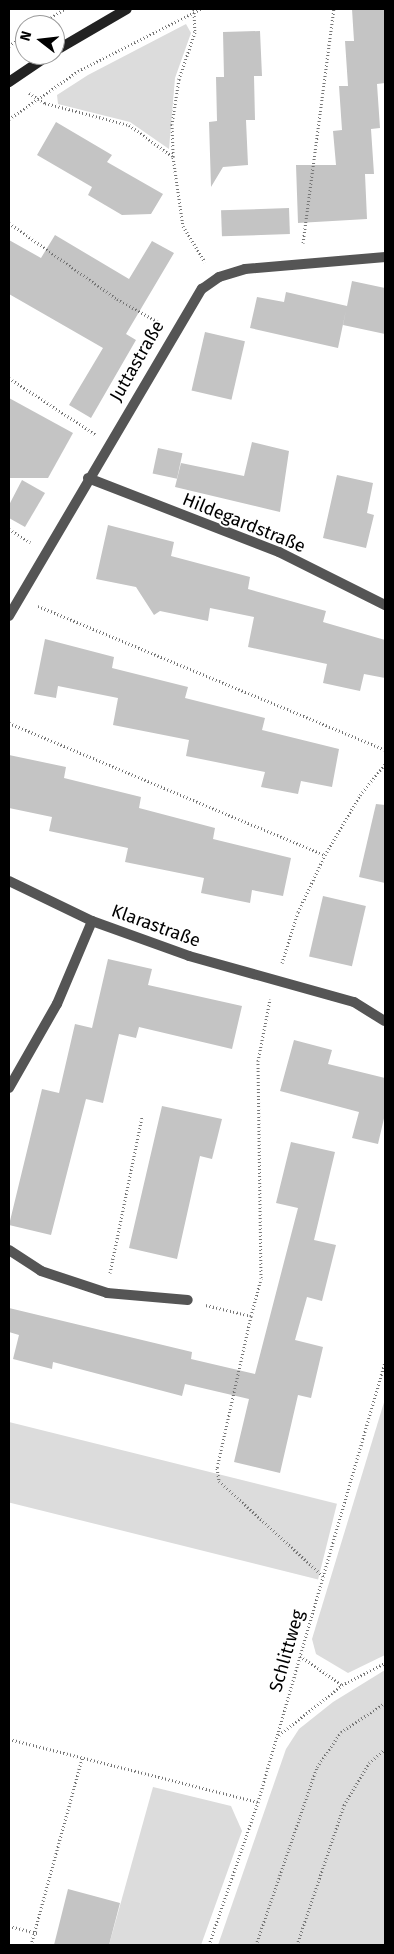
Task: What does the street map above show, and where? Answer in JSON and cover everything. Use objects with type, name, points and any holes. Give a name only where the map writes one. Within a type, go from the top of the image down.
[{"type":"street","points":[[65,45],[127,9]]},
{"type":"street","points":[[9,81],[34,65]]},
{"type":"street","points":[[210,282],[245,269],[385,257]]},
{"type":"street","name":"Juttastraße","points":[[9,616],[174,330],[210,282]]},
{"type":"street","name":"Hildegardstraße","points":[[88,478],[279,552],[385,606]]},
{"type":"street","points":[[9,881],[92,921]]},
{"type":"street","name":"Klarastraße","points":[[9,1088],[57,1004],[92,921],[189,956],[354,1002],[385,1021]]},
{"type":"street","points":[[9,1250],[41,1270],[106,1293],[188,1300]]},
{"type":"path","points":[[9,119],[36,98],[128,42],[194,10],[201,9]]},
{"type":"path","points":[[300,264],[334,9]]},
{"type":"path","points":[[194,10],[195,32],[179,79],[173,157],[183,226],[206,264],[210,282]]},
{"type":"path","points":[[9,81],[36,98],[129,125],[173,157]]},
{"type":"path","points":[[9,223],[117,299],[174,330]]},
{"type":"path","points":[[9,378],[108,442]]},
{"type":"path","points":[[9,529],[45,552]]},
{"type":"path","points":[[19,598],[385,750]]},
{"type":"path","points":[[9,723],[325,855]]},
{"type":"path","points":[[323,1576],[219,1481],[217,1468],[261,1278],[258,1061],[276,980],[298,912],[325,855],[360,795],[385,764]]},
{"type":"path","points":[[106,1293],[142,1117]]},
{"type":"path","points":[[188,1300],[251,1316]]},
{"type":"path","name":"Schlittweg","points":[[209,1945],[258,1802],[385,1362]]},
{"type":"path","points":[[300,1656],[342,1685]]},
{"type":"path","points":[[277,1736],[342,1685],[385,1663]]},
{"type":"path","points":[[256,1945],[317,1767],[341,1732],[385,1703]]},
{"type":"path","points":[[9,1740],[258,1802]]},
{"type":"path","points":[[297,1945],[344,1805],[369,1763],[385,1749]]},
{"type":"path","points":[[31,1945],[37,1933],[82,1758]]},
{"type":"path","points":[[9,1926],[37,1933]]},
{"type":"shaded area","points":[[186,24],[191,33],[175,78],[169,149],[130,122],[58,104],[57,95],[88,75]]},
{"type":"shaded area","points":[[385,1399],[385,1655],[348,1673],[316,1654],[312,1639]]},
{"type":"shaded area","points":[[9,1422],[337,1504],[318,1579],[9,1502]]},
{"type":"shaded area","points":[[385,1670],[385,1945],[218,1945],[286,1749],[299,1729],[333,1702]]},
{"type":"shaded area","points":[[153,1787],[231,1806],[242,1831],[201,1945],[109,1945]]},
{"type":"building","points":[[352,9],[385,9],[385,83],[377,84],[380,128],[371,129],[374,174],[365,174],[367,219],[298,223],[296,165],[336,165],[333,131],[342,130],[339,86],[348,86],[345,41],[354,41]]},
{"type":"building","points":[[260,31],[262,76],[254,76],[255,120],[246,120],[248,165],[223,167],[211,187],[209,122],[217,121],[216,77],[224,77],[223,32]]},
{"type":"building","points":[[56,122],[112,155],[107,162],[163,194],[151,214],[122,215],[88,195],[92,187],[37,155]]},
{"type":"building","points":[[289,208],[290,234],[222,236],[221,210]]},
{"type":"building","points":[[55,235],[129,279],[152,241],[174,253],[126,334],[136,340],[91,418],[69,405],[103,348],[9,294],[9,240],[41,258]]},
{"type":"building","points":[[352,281],[385,288],[385,334],[343,325],[346,310],[338,348],[250,328],[257,297],[284,302],[286,292],[347,306]]},
{"type":"building","points":[[205,332],[245,341],[231,400],[192,390]]},
{"type":"building","points":[[9,398],[73,433],[48,478],[9,478]]},
{"type":"building","points":[[252,442],[289,451],[280,512],[175,487],[181,463],[244,476]]},
{"type":"building","points":[[158,448],[182,453],[177,479],[153,473]]},
{"type":"building","points":[[337,475],[373,483],[367,513],[374,515],[366,548],[323,538]]},
{"type":"building","points":[[22,480],[45,493],[25,527],[9,518],[9,505]]},
{"type":"building","points":[[108,525],[174,542],[171,556],[250,577],[248,589],[326,611],[323,622],[385,640],[385,678],[364,674],[360,691],[323,683],[327,664],[248,647],[254,617],[210,608],[208,621],[160,611],[154,615],[136,587],[96,579]]},
{"type":"building","points":[[45,639],[114,657],[112,668],[188,687],[185,698],[265,718],[262,730],[339,749],[332,787],[301,781],[298,794],[261,787],[265,772],[186,756],[189,740],[113,725],[118,698],[58,686],[56,698],[34,694]]},
{"type":"building","points":[[9,755],[66,767],[64,778],[141,797],[139,808],[215,828],[213,839],[291,858],[283,896],[252,890],[250,903],[201,893],[204,878],[125,862],[128,848],[49,831],[52,817],[9,808]]},
{"type":"building","points":[[376,804],[385,805],[385,883],[359,877]]},
{"type":"building","points":[[323,896],[366,906],[352,966],[309,956]]},
{"type":"building","points":[[108,959],[152,969],[148,985],[242,1006],[232,1049],[139,1027],[136,1038],[119,1034],[103,1103],[86,1099],[51,1235],[9,1225],[42,1089],[59,1093],[75,1024],[92,1028]]},
{"type":"building","points":[[294,1040],[332,1050],[328,1064],[385,1078],[385,1114],[378,1144],[352,1138],[359,1112],[280,1091]]},
{"type":"building","points":[[162,1106],[222,1119],[212,1159],[200,1156],[177,1259],[129,1248]]},
{"type":"building","points":[[291,1142],[335,1152],[314,1240],[336,1245],[322,1301],[307,1297],[295,1340],[323,1347],[311,1398],[298,1395],[280,1473],[234,1462],[249,1399],[185,1384],[182,1396],[53,1362],[52,1369],[13,1359],[19,1335],[9,1332],[9,1308],[192,1352],[191,1359],[255,1374],[298,1208],[276,1203]]},
{"type":"building","points":[[68,1889],[120,1903],[109,1945],[54,1945]]}]
